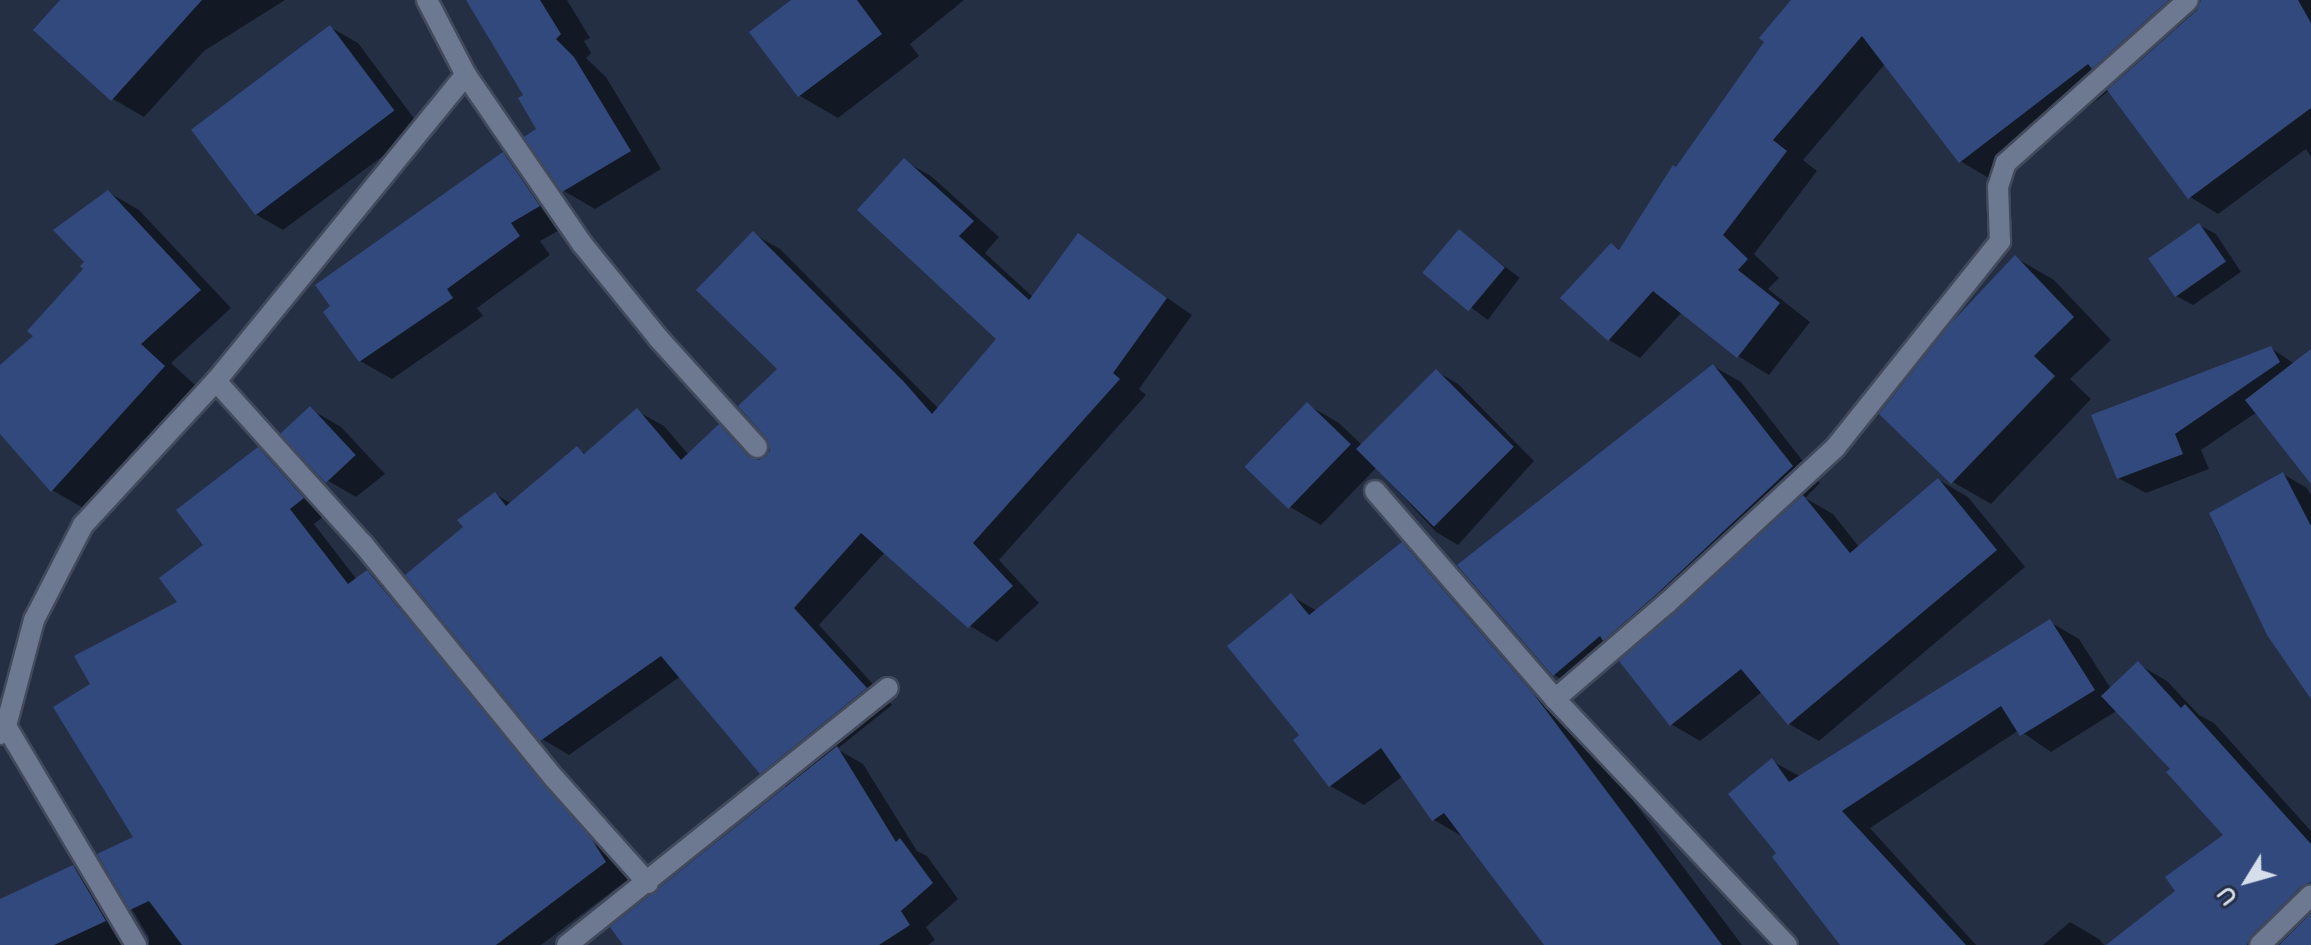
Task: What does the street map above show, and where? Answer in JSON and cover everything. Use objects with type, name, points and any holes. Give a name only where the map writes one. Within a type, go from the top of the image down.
[{"type":"street","points":[[427,0],[466,75],[583,245],[659,339],[757,447]]},
{"type":"street","points":[[1555,699],[1667,603],[1835,448],[2000,241],[1998,187],[2006,163],[2188,0]]},
{"type":"street","points":[[136,945],[3,730],[34,620],[83,525],[216,381],[466,75]]},
{"type":"street","points":[[216,381],[363,544],[554,778],[648,883]]},
{"type":"street","points":[[1375,491],[1555,699],[1787,945]]},
{"type":"street","points":[[567,945],[888,688]]},
{"type":"street","points":[[2260,945],[2311,895]]},
{"type":"building","points":[[60,0],[202,0],[111,101],[33,30]]},
{"type":"building","points":[[466,0],[540,0],[561,34],[556,39],[574,57],[631,151],[562,192],[524,137],[536,129],[518,98],[523,95]]},
{"type":"building","points":[[791,0],[857,0],[882,34],[798,97],[749,32]]},
{"type":"building","points":[[1791,0],[2169,0],[2092,69],[2088,64],[1959,163],[1862,36],[1773,140],[1787,151],[1723,235],[1748,259],[1738,270],[1780,303],[1737,358],[1653,291],[1608,341],[1560,298],[1611,243],[1619,250],[1673,165],[1676,167],[1764,42],[1759,38]]},
{"type":"building","points":[[2201,0],[2298,0],[2311,23],[2311,108],[2188,199],[2107,90],[2197,10]]},
{"type":"building","points":[[330,25],[394,110],[255,215],[191,130]]},
{"type":"building","points":[[503,152],[540,206],[511,223],[520,236],[447,289],[453,298],[359,362],[323,312],[330,306],[315,285]]},
{"type":"building","points":[[904,158],[974,221],[959,236],[1029,300],[1078,233],[1167,298],[1113,373],[1120,379],[973,543],[1013,586],[968,628],[861,533],[794,608],[867,688],[760,774],[661,656],[540,741],[405,575],[463,527],[457,520],[495,492],[506,506],[577,446],[584,454],[637,408],[681,460],[719,424],[748,456],[759,460],[766,456],[770,450],[767,439],[738,406],[777,369],[696,290],[753,231],[932,414],[996,339],[857,210]]},
{"type":"building","points":[[108,190],[201,290],[141,344],[165,366],[51,492],[0,434],[0,365],[33,336],[27,331],[83,269],[80,266],[84,262],[53,230]]},
{"type":"building","points":[[2199,223],[2226,262],[2175,297],[2148,259]]},
{"type":"building","points":[[1459,229],[1505,268],[1468,311],[1422,273]]},
{"type":"building","points":[[2015,255],[2074,317],[2034,356],[2055,376],[1951,484],[1879,414],[1951,323]]},
{"type":"building","points":[[2271,346],[2280,362],[2175,434],[2183,454],[2117,479],[2091,415]]},
{"type":"building","points":[[2311,349],[2311,484],[2245,400]]},
{"type":"building","points":[[1713,364],[1793,466],[1658,593],[1603,641],[1600,636],[1553,676],[1457,565]]},
{"type":"building","points":[[1436,369],[1514,447],[1434,527],[1356,449]]},
{"type":"building","points":[[1307,402],[1351,444],[1288,509],[1244,467]]},
{"type":"building","points":[[310,406],[356,455],[326,483],[280,434]]},
{"type":"building","points":[[258,447],[304,498],[290,509],[348,584],[367,570],[591,838],[606,862],[496,945],[182,945],[149,901],[130,910],[97,854],[133,837],[53,707],[90,684],[74,656],[177,602],[159,578],[203,545],[176,510]]},
{"type":"building","points":[[2283,472],[2311,526],[2311,699],[2267,635],[2209,513]]},
{"type":"building","points":[[1938,478],[1997,550],[1788,725],[1741,669],[1670,726],[1619,661],[1803,495],[1850,553]]},
{"type":"building","points":[[1402,542],[1533,693],[1722,945],[1544,945],[1444,813],[1432,821],[1381,748],[1329,787],[1293,740],[1299,735],[1227,646],[1291,593],[1309,615]]},
{"type":"building","points":[[2050,619],[2095,690],[2020,736],[2001,706],[1842,811],[1966,945],[1840,945],[1772,857],[1776,853],[1728,794],[1772,758],[1789,782]]},
{"type":"building","points":[[2138,661],[2181,708],[2185,704],[2311,844],[2311,882],[2302,886],[2251,936],[2247,945],[2106,945],[2175,891],[2165,877],[2223,835],[2166,772],[2170,769],[2101,696]]},
{"type":"building","points":[[837,746],[896,842],[900,838],[933,883],[901,911],[910,925],[879,945],[623,945],[610,927]]},
{"type":"building","points":[[73,865],[106,921],[54,945],[0,945],[0,899]]},
{"type":"building","points":[[2311,913],[2311,945],[2279,945]]}]
